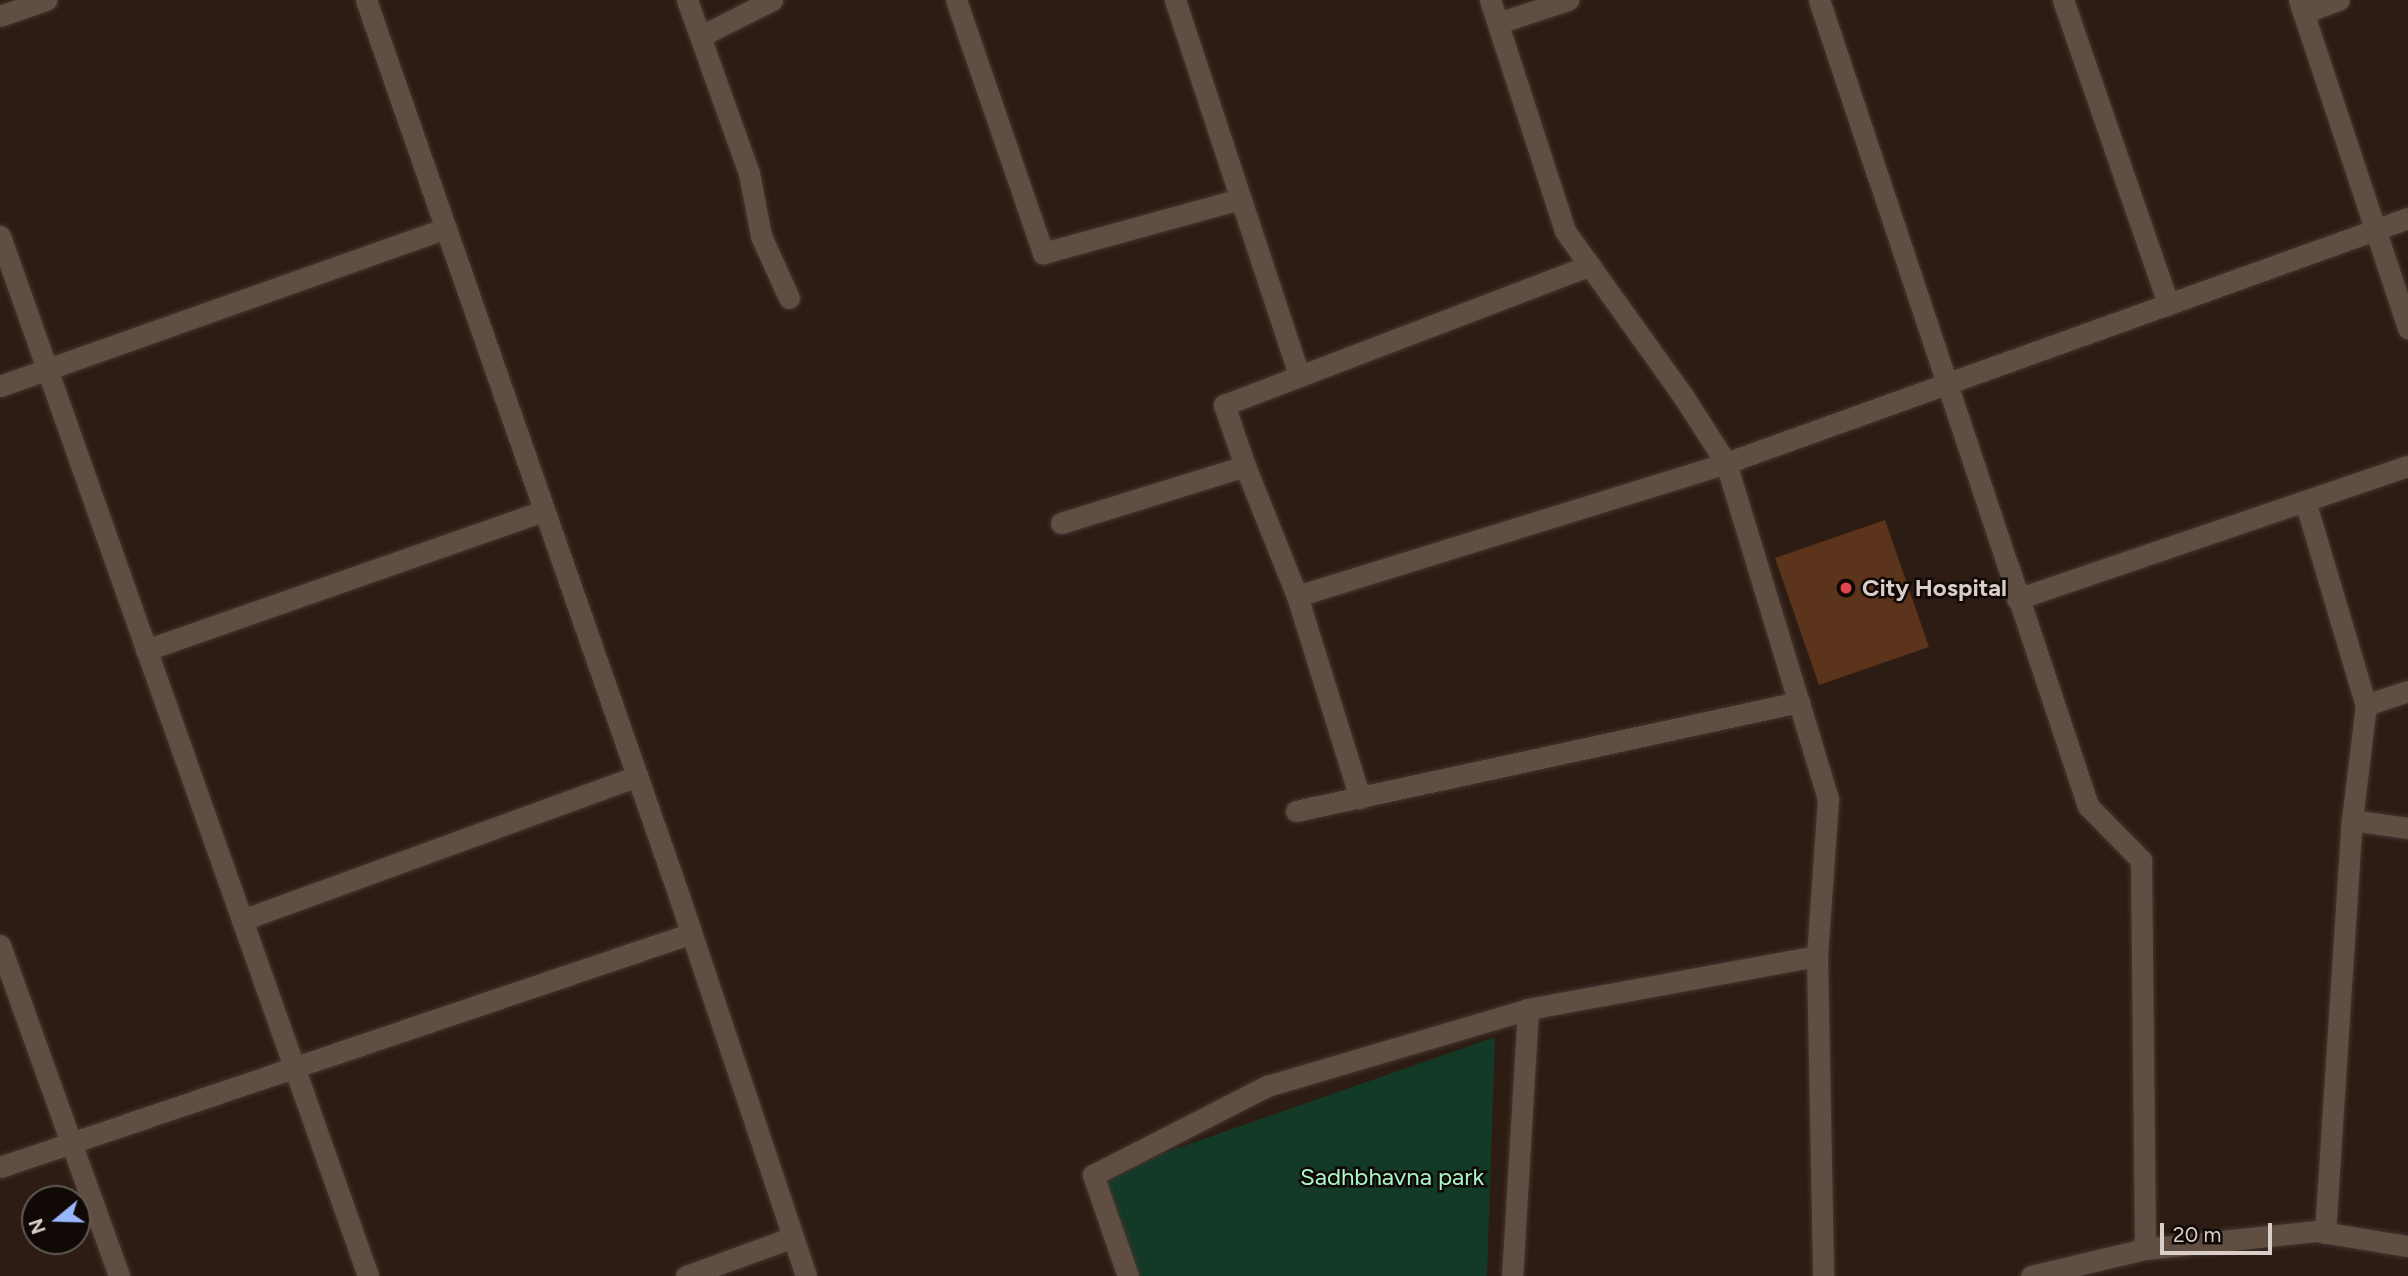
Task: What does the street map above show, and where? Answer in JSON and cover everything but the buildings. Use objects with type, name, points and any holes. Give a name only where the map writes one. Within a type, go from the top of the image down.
[{"type":"street","points":[[0,16],[46,0]]},
{"type":"street","points":[[366,0],[638,776],[806,1276]]},
{"type":"street","points":[[687,0],[749,173],[761,236],[789,298]]},
{"type":"street","points":[[701,36],[772,0]]},
{"type":"street","points":[[956,0],[1043,253],[1240,199]]},
{"type":"street","points":[[1175,0],[1299,376]]},
{"type":"street","points":[[1490,0],[1565,231],[1726,463],[1828,799],[1817,956],[1823,1276]]},
{"type":"street","points":[[1498,23],[1568,0]]},
{"type":"street","points":[[1819,0],[1944,385],[2088,806],[2141,860],[2145,1249]]},
{"type":"street","points":[[2063,0],[2168,304]]},
{"type":"street","points":[[2339,0],[2301,6],[2408,328]]},
{"type":"street","points":[[1297,596],[1726,463],[2408,218]]},
{"type":"street","points":[[0,386],[446,228]]},
{"type":"street","points":[[0,236],[368,1276]]},
{"type":"street","points":[[1360,798],[1297,596],[1245,466],[1224,405],[1590,265]]},
{"type":"street","points":[[1060,523],[1245,466]]},
{"type":"street","points":[[2017,599],[2408,466]]},
{"type":"street","points":[[2305,501],[2366,705],[2352,820],[2325,1233]]},
{"type":"street","points":[[146,650],[544,511]]},
{"type":"street","points":[[2366,705],[2408,691]]},
{"type":"street","points":[[1296,811],[1799,702]]},
{"type":"street","points":[[242,920],[638,776]]},
{"type":"street","points":[[2352,820],[2408,828]]},
{"type":"street","points":[[0,1167],[692,933]]},
{"type":"street","points":[[0,945],[119,1276]]},
{"type":"street","points":[[1128,1276],[1093,1175],[1267,1086],[1528,1009],[1817,956]]},
{"type":"street","points":[[1512,1276],[1528,1009]]},
{"type":"street","points":[[2031,1276],[2145,1249],[2325,1233],[2408,1246]]},
{"type":"street","points":[[686,1276],[793,1237]]},
{"type":"green space","name":"Sadhbhavna park","points":[[1495,1037],[1487,1276],[1133,1276],[1098,1176]]},
{"type":"place","name":"City Hospital","points":[[1846,588]]}]
